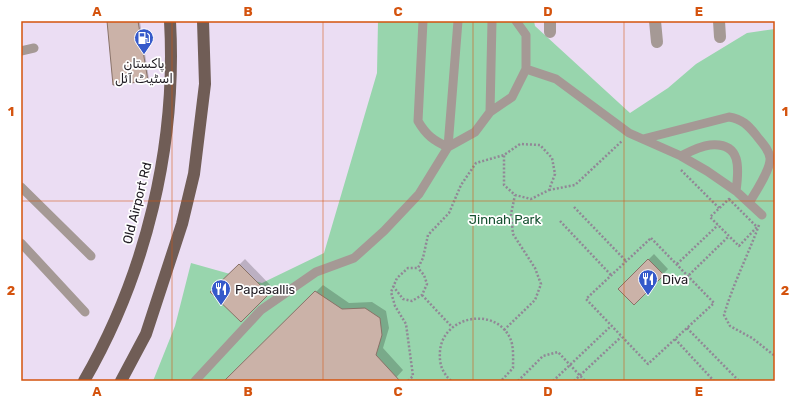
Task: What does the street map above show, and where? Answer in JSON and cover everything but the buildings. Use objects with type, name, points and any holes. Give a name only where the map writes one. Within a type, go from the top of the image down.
[{"type":"main road","name":"Old Airport Rd","points":[[84,381],[103,348],[130,284],[152,213],[166,138],[172,57],[170,21]]},
{"type":"main road","points":[[121,381],[146,334],[182,224],[194,174],[204,84],[203,21]]},
{"type":"street","points":[[655,21],[657,42]]},
{"type":"street","points":[[719,21],[720,37]]},
{"type":"lane","points":[[423,21],[418,121],[423,131],[432,140],[448,147]]},
{"type":"lane","points":[[195,381],[262,310],[316,272],[354,258],[384,231],[419,194],[448,147],[458,21]]},
{"type":"lane","points":[[490,112],[492,21]]},
{"type":"lane","points":[[448,147],[476,132],[490,112],[512,97],[526,69],[526,35],[516,21]]},
{"type":"lane","points":[[21,50],[34,48]]},
{"type":"lane","points":[[526,69],[556,79],[629,133],[681,156],[736,191],[762,215]]},
{"type":"lane","points":[[643,139],[729,117],[739,119],[748,124],[767,150],[770,159],[768,168],[749,203]]},
{"type":"lane","points":[[681,156],[709,145],[723,146],[731,151],[738,160],[739,172],[736,191]]},
{"type":"lane","points":[[21,187],[91,256]]},
{"type":"lane","points":[[21,244],[85,312]]},
{"type":"path","points":[[504,155],[504,185],[515,195],[532,199],[549,190],[575,185],[629,133]]},
{"type":"path","points":[[418,268],[423,258],[428,235],[449,212],[461,185],[476,163],[504,155],[520,144],[540,145],[552,158],[555,174],[549,190]]},
{"type":"path","points":[[679,169],[719,208]]},
{"type":"path","points":[[504,330],[535,300],[541,284],[535,268],[513,234],[511,214],[515,195]]},
{"type":"path","points":[[729,199],[757,227],[739,246],[718,225],[710,217],[729,199]]},
{"type":"path","points":[[574,207],[626,261]]},
{"type":"path","points":[[762,215],[747,258],[732,287],[724,315],[730,326],[752,338],[775,356]]},
{"type":"path","points":[[560,221],[611,275]]},
{"type":"path","points":[[677,264],[718,225]]},
{"type":"path","points":[[689,275],[729,236]]},
{"type":"path","points":[[651,238],[714,302],[648,364],[586,299],[626,261],[651,238]]},
{"type":"path","points":[[394,286],[403,298],[412,300],[422,295],[427,284],[424,275],[418,268],[408,268],[397,278],[391,292],[395,306],[406,324],[413,376],[408,381]]},
{"type":"path","points":[[422,295],[452,327]]},
{"type":"path","points":[[451,381],[443,374],[439,361],[441,344],[445,334],[461,321],[483,319],[496,324],[504,330],[510,338],[513,352],[512,368],[501,381]]},
{"type":"path","points":[[553,381],[611,326]]},
{"type":"path","points":[[687,328],[739,381]]},
{"type":"path","points":[[574,381],[621,337]]},
{"type":"path","points":[[675,339],[714,381]]},
{"type":"path","points":[[518,381],[543,356],[558,352],[586,381]]},
{"type":"green space","name":"Jinnah Park","points":[[378,21],[534,21],[535,26],[630,113],[668,88],[696,64],[747,33],[775,29],[775,381],[153,381],[175,326],[191,263],[262,283],[324,253],[377,73]]},
{"type":"place","name":"پاکستان اسٹیٹ آئل","points":[[144,55]]},
{"type":"place","name":"Diva","points":[[648,296]]},
{"type":"place","name":"Papasallis","points":[[221,306]]}]
